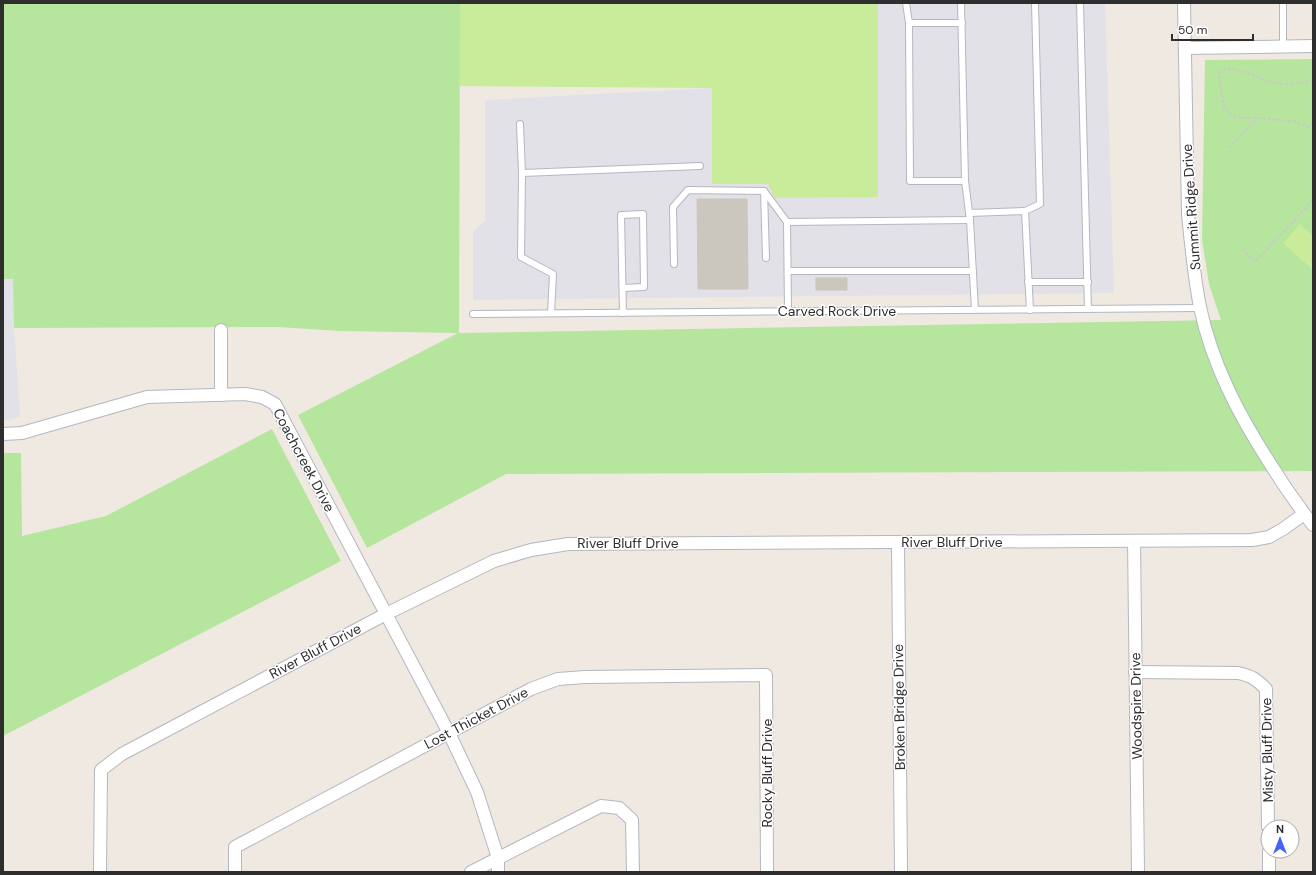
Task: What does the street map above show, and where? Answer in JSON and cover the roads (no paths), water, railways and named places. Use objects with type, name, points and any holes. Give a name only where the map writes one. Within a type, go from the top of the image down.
[{"type":"street","name":"Summit Ridge Drive","points":[[1184,3],[1188,214],[1200,308],[1218,366],[1229,392],[1249,431],[1304,514],[1313,525]]},
{"type":"street","points":[[1185,48],[1313,46]]},
{"type":"street","points":[[221,330],[221,395]]},
{"type":"street","name":"Coachcreek Drive","points":[[3,434],[22,433],[147,397],[245,394],[262,397],[276,404],[449,733],[476,792],[498,858],[498,872]]},
{"type":"street","name":"River Bluff Drive","points":[[100,872],[101,770],[122,754],[386,614],[494,561],[531,550],[568,544],[1252,540],[1269,537],[1284,529],[1304,514]]},
{"type":"street","name":"Woodspire Drive","points":[[1134,541],[1138,872]]},
{"type":"street","name":"Broken Bridge Drive","points":[[898,542],[901,872]]},
{"type":"street","name":"Misty Bluff Drive","points":[[1135,672],[1238,673],[1248,675],[1257,680],[1266,689],[1268,819]]},
{"type":"street","name":"Lost Thicket Drive","points":[[235,872],[235,847],[531,689],[558,679],[585,677],[766,675]]},
{"type":"street","name":"Rocky Bluff Drive","points":[[766,675],[767,872]]},
{"type":"street","points":[[471,872],[601,806],[619,808],[632,820],[633,872]]},
{"type":"street","points":[[1269,859],[1269,872]]},
{"type":"lane","points":[[906,3],[909,23],[910,181],[965,181]]},
{"type":"lane","points":[[961,3],[965,181],[970,220],[975,310]]},
{"type":"lane","points":[[969,213],[1025,211],[1040,204],[1035,3]]},
{"type":"lane","points":[[1080,3],[1088,309]]},
{"type":"lane","points":[[1283,3],[1283,46]]},
{"type":"lane","points":[[909,23],[962,23]]},
{"type":"lane","points":[[520,124],[522,173],[521,257],[553,274],[551,313]]},
{"type":"lane","points":[[522,173],[700,166]]},
{"type":"lane","points":[[674,264],[674,207],[688,190],[764,191]]},
{"type":"lane","points":[[764,191],[787,222],[788,311]]},
{"type":"lane","points":[[764,191],[766,258]]},
{"type":"lane","points":[[1025,211],[1030,310]]},
{"type":"lane","points":[[623,288],[644,287],[643,214],[621,215],[623,313]]},
{"type":"lane","points":[[787,222],[970,220]]},
{"type":"lane","points":[[788,270],[973,271]]},
{"type":"lane","points":[[1028,282],[1088,282]]},
{"type":"lane","name":"Carved Rock Drive","points":[[473,314],[1200,308]]}]
